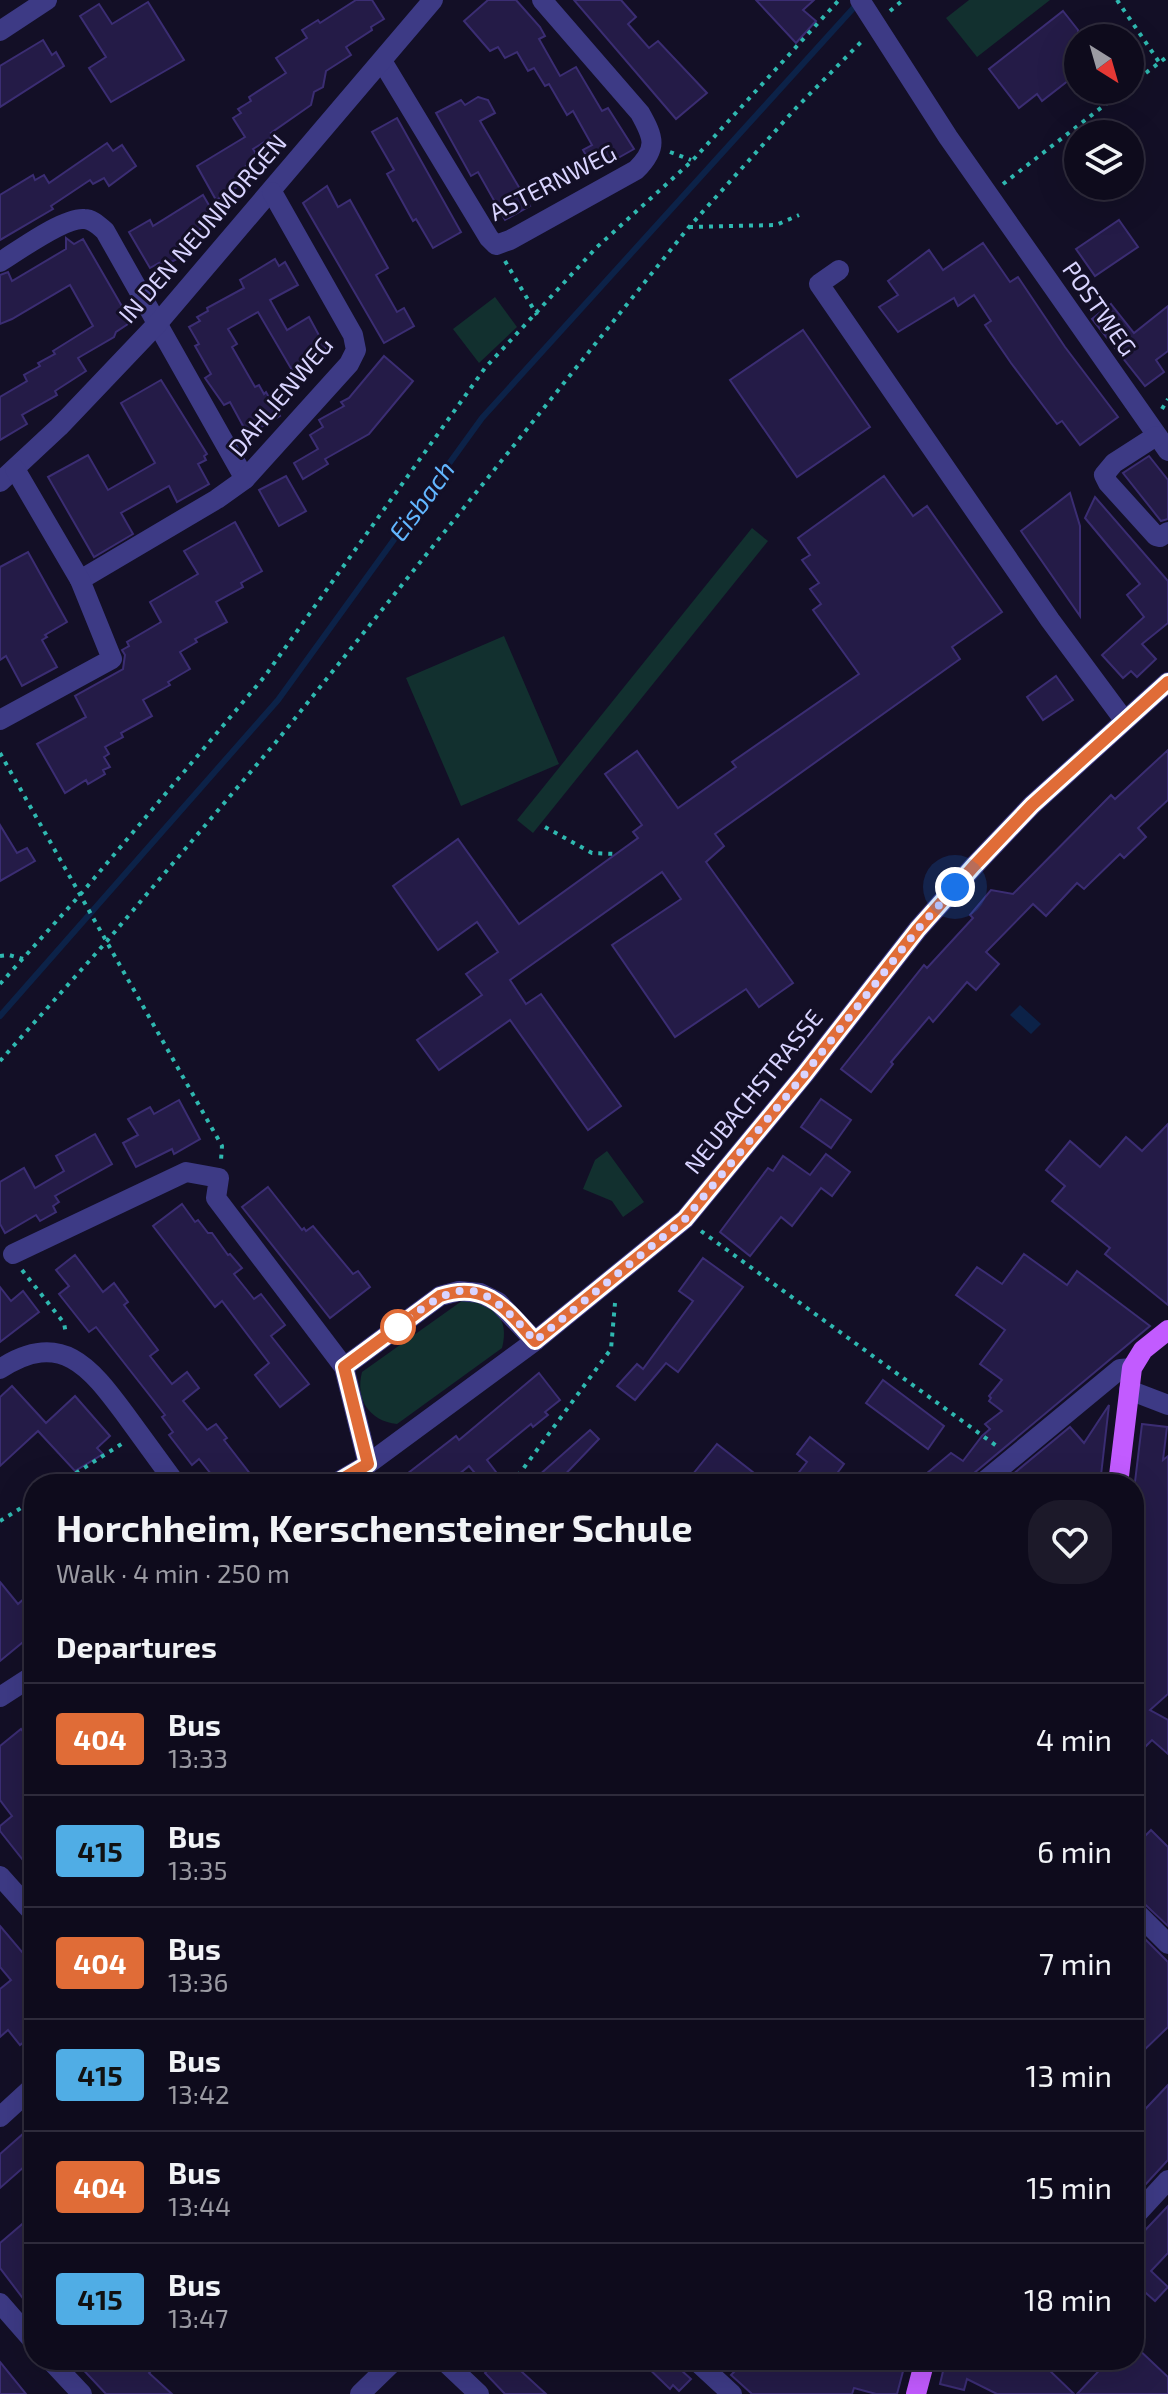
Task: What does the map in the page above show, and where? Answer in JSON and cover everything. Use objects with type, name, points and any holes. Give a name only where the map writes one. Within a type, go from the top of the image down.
[{"type":"main road","points":[[1119,1474],[1132,1368],[1143,1350],[1168,1330]]},
{"type":"main road","points":[[916,2394],[922,2370]]},
{"type":"street","points":[[0,31],[47,0]]},
{"type":"street","name":"IN DEN NEUNMORGEN","points":[[7,476],[59,427],[158,323],[433,0]]},
{"type":"street","name":"ASTERNWEG","points":[[382,61],[489,238],[496,245],[510,240],[636,170],[648,158],[652,145],[650,132],[640,113],[542,0]]},
{"type":"street","name":"POSTWEG","points":[[860,0],[928,107],[1162,443]]},
{"type":"street","name":"DAHLIENWEG","points":[[0,262],[66,223],[82,218],[94,222],[105,231],[245,479],[349,364],[356,350],[353,335],[272,192]]},
{"type":"street","points":[[839,270],[819,284],[1050,620],[1124,720]]},
{"type":"street","points":[[1162,443],[1114,463],[1104,475],[1156,536],[1168,532]]},
{"type":"street","points":[[0,720],[112,659],[80,580],[7,476]]},
{"type":"street","points":[[80,580],[217,499],[245,479]]},
{"type":"street","name":"NEUBACHSTRASSE","points":[[351,1474],[535,1341],[685,1219],[804,1075],[918,929],[1032,805],[1168,682]]},
{"type":"street","points":[[13,1254],[186,1172],[219,1178],[216,1198],[344,1367],[368,1464]]},
{"type":"street","points":[[344,1367],[440,1296],[459,1291],[480,1293],[498,1302],[535,1341]]},
{"type":"street","points":[[0,1369],[14,1360],[39,1353],[77,1361],[97,1377],[169,1474]]},
{"type":"street","points":[[993,1474],[1120,1369],[1132,1368]]},
{"type":"street","points":[[1129,1390],[1168,1405]]},
{"type":"street","points":[[0,1697],[24,1681]]},
{"type":"street","points":[[0,1876],[24,1903]]},
{"type":"street","points":[[1144,1920],[1168,1944]]},
{"type":"street","points":[[0,2117],[24,2095]]},
{"type":"street","points":[[1144,2206],[1168,2180]]},
{"type":"street","points":[[0,2303],[24,2331]]},
{"type":"street","points":[[59,2370],[82,2394]]},
{"type":"street","points":[[360,2394],[385,2370]]},
{"type":"street","points":[[454,2370],[479,2394]]},
{"type":"street","points":[[706,2370],[732,2394]]},
{"type":"path","points":[[0,984],[80,895],[265,676],[485,368],[597,247],[692,161],[839,0]]},
{"type":"path","points":[[1117,0],[1159,62]]},
{"type":"path","points":[[0,1061],[107,941],[285,731],[689,227],[796,108],[899,1]]},
{"type":"path","points":[[1144,74],[1168,56]]},
{"type":"path","points":[[988,195],[1106,104]]},
{"type":"path","points":[[689,227],[776,225],[799,215]]},
{"type":"path","points":[[496,245],[537,315]]},
{"type":"path","points":[[0,753],[222,1146],[219,1178]]},
{"type":"path","points":[[545,827],[592,853],[617,854]]},
{"type":"path","points":[[0,956],[23,959]]},
{"type":"path","points":[[685,1219],[1013,1458]]},
{"type":"path","points":[[13,1254],[64,1323],[67,1357]]},
{"type":"path","points":[[519,1474],[611,1349],[617,1275]]},
{"type":"path","points":[[74,1474],[138,1432]]},
{"type":"path","points":[[0,1521],[24,1506]]},
{"type":"green space","points":[[969,0],[1050,0],[977,57],[946,18]]},
{"type":"green space","points":[[495,297],[517,327],[479,363],[453,329]]},
{"type":"green space","points":[[752,528],[768,541],[533,833],[517,820]]},
{"type":"green space","points":[[504,636],[559,764],[461,806],[406,678]]},
{"type":"green space","points":[[607,1151],[644,1202],[623,1217],[612,1201],[583,1189],[595,1160]]},
{"type":"green space","points":[[466,1298],[484,1304],[497,1314],[504,1328],[502,1348],[397,1424],[372,1413],[363,1400],[362,1372]]},
{"type":"water","points":[[1020,1005],[1041,1024],[1031,1034],[1010,1015]]},
{"type":"building","points":[[356,0],[372,0],[384,19],[346,47],[351,55],[326,71],[323,87],[314,92],[311,105],[253,149],[259,158],[241,169],[247,181],[216,200],[197,166],[245,137],[233,118],[241,113],[238,109],[251,101],[249,97],[286,73],[276,58],[307,38],[302,30],[318,20],[320,23]]},
{"type":"building","points":[[488,0],[516,0],[540,27],[545,36],[539,39],[560,76],[576,67],[602,111],[608,108],[634,149],[595,171],[583,150],[592,145],[573,111],[567,115],[549,84],[545,86],[534,68],[528,71],[517,52],[505,58],[498,47],[490,51],[464,21]]},
{"type":"building","points":[[574,0],[621,0],[636,17],[628,24],[649,48],[658,41],[707,93],[676,119]]},
{"type":"building","points":[[756,0],[814,0],[803,10],[816,21],[796,43]]},
{"type":"building","points":[[148,2],[184,60],[111,102],[89,68],[106,57],[80,16],[99,4],[112,24]]},
{"type":"building","points":[[1063,11],[1073,24],[1064,24],[1064,84],[1042,101],[1037,94],[1019,108],[989,69]]},
{"type":"building","points":[[43,40],[52,55],[56,52],[64,66],[0,107],[0,66]]},
{"type":"building","points":[[478,97],[488,100],[495,113],[480,121],[530,206],[505,220],[478,172],[471,176],[436,113],[461,100],[465,105]]},
{"type":"building","points":[[397,118],[461,232],[433,248],[416,219],[413,221],[387,174],[394,170],[372,132]]},
{"type":"building","points":[[107,143],[113,151],[122,145],[136,166],[109,186],[104,178],[93,184],[90,180],[51,206],[53,209],[0,240],[0,195],[33,175],[35,180],[44,175],[49,183]]},
{"type":"building","points":[[327,186],[338,207],[350,200],[388,268],[376,275],[397,312],[404,308],[414,326],[384,343],[303,203]]},
{"type":"building","points":[[203,195],[213,212],[198,220],[202,228],[186,237],[190,245],[174,254],[177,259],[161,267],[159,263],[150,268],[129,232],[150,220],[153,226]]},
{"type":"building","points":[[1119,220],[1138,247],[1095,276],[1076,249]]},
{"type":"building","points":[[66,238],[74,244],[83,239],[131,322],[116,332],[114,337],[78,358],[86,371],[55,391],[57,395],[22,415],[27,424],[0,440],[0,397],[27,381],[24,375],[55,354],[53,351],[93,326],[70,285],[0,324],[0,275],[8,272],[12,281],[66,249]]},
{"type":"building","points":[[983,243],[1010,282],[1018,277],[1065,347],[1118,417],[1080,445],[1062,421],[1057,424],[1011,363],[985,325],[991,321],[974,295],[958,306],[954,298],[898,332],[879,307],[898,295],[888,281],[929,250],[943,270]]},
{"type":"building","points":[[275,259],[279,266],[285,262],[298,285],[270,300],[287,330],[309,317],[327,350],[308,361],[312,368],[296,377],[258,312],[228,329],[237,344],[232,347],[255,387],[259,385],[264,394],[266,392],[280,416],[248,435],[230,402],[224,405],[205,378],[211,374],[195,346],[199,344],[189,327],[200,321],[197,317],[208,311],[207,308],[244,288],[240,280]]},
{"type":"building","points":[[1111,304],[1134,333],[1168,306],[1168,351],[1156,360],[1164,372],[1145,386],[1092,319]]},
{"type":"building","points":[[803,330],[870,427],[797,477],[730,380]]},
{"type":"building","points":[[384,356],[413,381],[369,434],[325,459],[328,464],[303,479],[294,463],[318,449],[310,435],[323,427],[319,420],[344,406],[341,402],[349,398]]},
{"type":"building","points":[[161,380],[207,454],[204,456],[206,460],[198,464],[209,484],[177,502],[169,486],[121,513],[133,534],[94,557],[48,477],[88,455],[108,490],[155,463],[121,403]]},
{"type":"building","points":[[1149,456],[1168,480],[1168,519],[1161,521],[1123,473]]},
{"type":"building","points":[[286,476],[306,511],[279,526],[259,490]]},
{"type":"building","points":[[884,476],[913,516],[927,506],[1002,612],[952,647],[960,659],[715,834],[724,846],[706,862],[793,983],[759,1007],[746,989],[675,1037],[612,945],[681,899],[662,872],[510,980],[526,1004],[541,994],[621,1106],[588,1130],[510,1020],[439,1070],[417,1040],[482,995],[466,974],[498,952],[477,922],[438,950],[393,886],[458,839],[519,924],[638,838],[633,832],[642,825],[605,774],[637,751],[678,808],[736,767],[732,762],[859,674],[813,610],[821,604],[810,589],[819,583],[802,560],[810,555],[798,538]]},
{"type":"building","points":[[1070,493],[1080,526],[1080,616],[1021,531]]},
{"type":"building","points":[[1095,497],[1168,581],[1168,623],[1142,644],[1156,659],[1137,677],[1131,671],[1123,678],[1102,655],[1144,617],[1127,595],[1140,584],[1085,518]]},
{"type":"building","points":[[235,522],[262,571],[241,583],[243,587],[216,602],[227,622],[195,639],[197,642],[180,652],[190,669],[143,700],[152,716],[121,733],[123,737],[105,747],[109,754],[104,757],[110,767],[103,770],[105,774],[88,784],[86,780],[65,793],[37,744],[86,717],[75,696],[123,669],[125,655],[122,650],[129,646],[127,642],[161,622],[150,602],[198,574],[184,551]]},
{"type":"building","points":[[28,552],[67,622],[42,640],[57,667],[22,686],[6,656],[0,660],[0,567]]},
{"type":"building","points":[[1056,676],[1073,700],[1043,720],[1027,697]]},
{"type":"building","points":[[1168,750],[1168,800],[1138,828],[1146,837],[1124,858],[1120,854],[1084,889],[1077,883],[1046,916],[1033,904],[986,952],[999,964],[976,990],[967,982],[933,1022],[929,1017],[891,1062],[893,1064],[871,1092],[841,1069],[924,965],[927,968],[973,918],[970,915],[991,890],[1013,894],[1111,795],[1115,799]]},
{"type":"building","points":[[0,825],[17,853],[27,848],[35,861],[0,881]]},
{"type":"building","points":[[821,1099],[851,1120],[831,1148],[801,1127]]},
{"type":"building","points":[[179,1100],[200,1139],[174,1154],[172,1149],[136,1167],[123,1143],[138,1135],[128,1119],[150,1107],[154,1114]]},
{"type":"building","points":[[1168,1124],[1168,1305],[1105,1254],[1110,1248],[1052,1201],[1065,1186],[1046,1170],[1070,1141],[1100,1167],[1126,1137],[1142,1151]]},
{"type":"building","points":[[95,1134],[112,1164],[55,1196],[59,1202],[53,1206],[56,1212],[40,1221],[36,1215],[5,1233],[0,1224],[0,1182],[24,1168],[35,1188],[64,1171],[56,1156]]},
{"type":"building","points":[[826,1154],[850,1172],[832,1196],[821,1188],[792,1226],[781,1217],[750,1256],[720,1232],[768,1168],[773,1171],[783,1156],[810,1175]]},
{"type":"building","points":[[268,1187],[302,1230],[313,1226],[353,1274],[358,1271],[370,1287],[330,1318],[242,1207]]},
{"type":"building","points":[[182,1204],[195,1222],[198,1220],[208,1233],[212,1233],[242,1268],[234,1274],[254,1299],[261,1294],[285,1325],[271,1336],[309,1384],[280,1407],[255,1375],[269,1363],[222,1301],[215,1307],[153,1226]]},
{"type":"building","points":[[1024,1254],[1067,1285],[1077,1271],[1150,1326],[973,1474],[926,1474],[951,1453],[963,1461],[990,1429],[985,1424],[1002,1411],[989,1401],[989,1396],[1002,1380],[980,1364],[1005,1330],[956,1295],[977,1267],[1002,1284]]},
{"type":"building","points":[[75,1255],[103,1292],[114,1283],[128,1302],[124,1305],[158,1350],[150,1356],[172,1384],[187,1372],[199,1388],[183,1401],[207,1430],[216,1424],[227,1438],[224,1440],[250,1474],[211,1474],[199,1459],[192,1465],[169,1435],[173,1432],[162,1417],[165,1415],[96,1327],[89,1332],[59,1294],[69,1286],[56,1270]]},
{"type":"building","points":[[703,1258],[743,1287],[678,1372],[666,1363],[635,1400],[617,1386],[637,1364],[643,1369],[693,1301],[679,1291]]},
{"type":"building","points":[[0,1287],[11,1301],[23,1291],[39,1312],[0,1342]]},
{"type":"building","points":[[539,1373],[560,1400],[545,1412],[548,1415],[533,1427],[531,1424],[487,1460],[498,1474],[476,1474],[469,1466],[459,1474],[407,1474],[456,1436],[459,1440]]},
{"type":"building","points":[[883,1380],[944,1426],[928,1449],[866,1403]]},
{"type":"building","points":[[12,1386],[46,1423],[75,1396],[110,1436],[97,1448],[103,1454],[75,1471],[38,1431],[0,1466],[0,1397]]},
{"type":"building","points":[[1109,1405],[1101,1474],[1013,1474],[1070,1427],[1084,1443]]},
{"type":"building","points":[[1142,1424],[1167,1427],[1163,1460],[1168,1456],[1168,1694],[1150,1710],[1168,1720],[1168,1754],[1152,1740],[1146,1746],[1144,1744],[1144,1474],[1136,1474]]},
{"type":"building","points":[[590,1430],[599,1439],[566,1474],[540,1474]]},
{"type":"building","points":[[810,1437],[844,1464],[836,1474],[798,1474],[807,1462],[797,1454]]},
{"type":"building","points":[[717,1444],[755,1474],[693,1474]]},
{"type":"building","points":[[0,1582],[18,1604],[24,1599],[24,1641],[0,1661]]},
{"type":"building","points":[[21,1729],[24,1732],[24,1861],[0,1831],[0,1826],[12,1816],[0,1800],[0,1746]]},
{"type":"building","points":[[1151,1830],[1168,1847],[1168,1926],[1144,1903],[1144,1837]]},
{"type":"building","points":[[0,1926],[24,1954],[24,2042],[20,2045],[8,2030],[0,2037],[0,1989],[11,1980],[0,1967]]},
{"type":"building","points":[[1144,1938],[1168,1962],[1168,2027],[1144,2050]]},
{"type":"building","points":[[1168,2085],[1168,2160],[1144,2186],[1144,2110]]},
{"type":"building","points":[[24,2133],[24,2167],[0,2188],[0,2154]]},
{"type":"building","points":[[1168,2206],[1168,2253],[1151,2271],[1168,2287],[1155,2301],[1146,2293],[1144,2295],[1144,2231]]},
{"type":"building","points":[[24,2223],[24,2300],[0,2268],[0,2243]]},
{"type":"building","points":[[1144,2354],[1168,2377],[1168,2394],[1077,2394],[1100,2370],[1144,2370]]},
{"type":"building","points":[[0,2362],[26,2394],[0,2394]]},
{"type":"building","points":[[83,2370],[152,2370],[149,2373],[172,2394],[106,2394]]},
{"type":"building","points":[[488,2370],[524,2370],[522,2372],[546,2394],[505,2394],[485,2373]]},
{"type":"building","points":[[650,2370],[681,2370],[691,2379],[679,2391],[673,2385],[670,2389]]},
{"type":"building","points":[[736,2370],[903,2370],[897,2394],[876,2394],[854,2388],[852,2394],[752,2394],[731,2375]]},
{"type":"building","points":[[943,2370],[1049,2370],[1074,2394],[997,2394],[967,2379],[964,2390],[940,2384]]},
{"type":"waterway","name":"Eisbach","points":[[0,1016],[278,700],[482,418],[858,3]]},
{"type":"bus line","name":"404","points":[[351,1474],[368,1464],[344,1367],[449,1292],[469,1291],[489,1296],[506,1309],[535,1341],[677,1227],[804,1075],[918,929],[974,866],[1032,805],[1168,682]]},
{"type":"route","points":[[398,1327],[440,1296],[449,1292],[469,1291],[489,1296],[498,1302],[535,1341],[685,1219],[955,887]]}]
